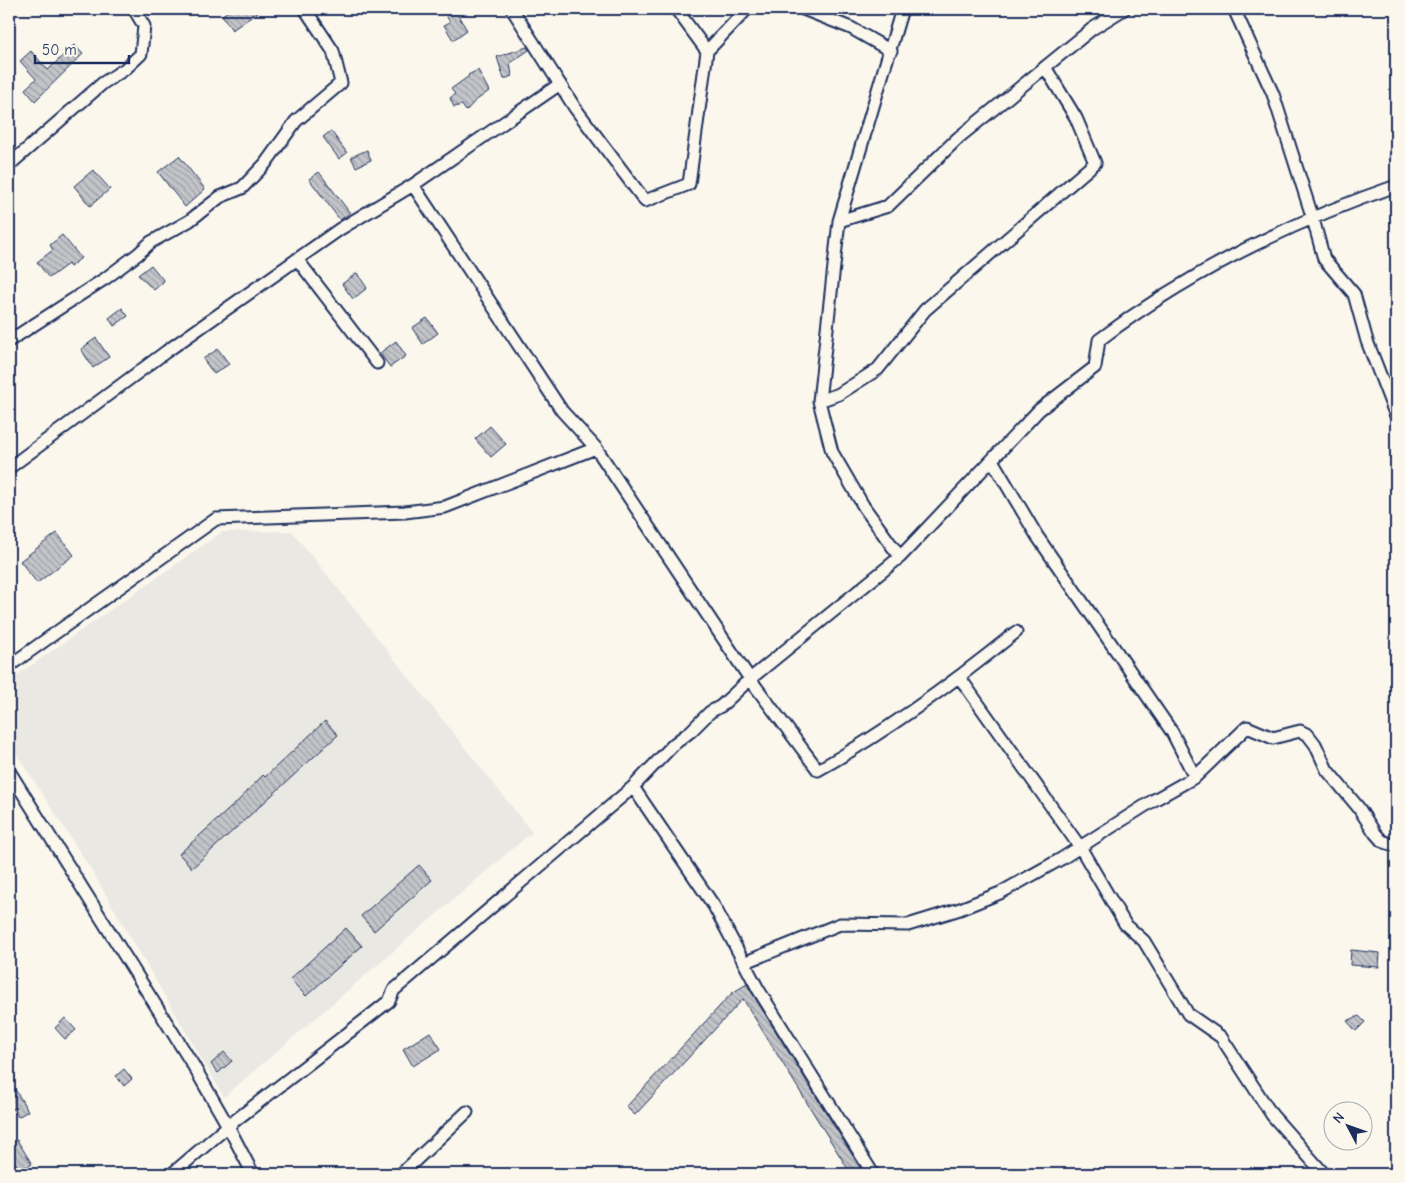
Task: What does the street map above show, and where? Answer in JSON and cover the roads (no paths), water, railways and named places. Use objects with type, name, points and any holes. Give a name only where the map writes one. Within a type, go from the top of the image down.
[{"type":"street","points":[[9,166],[103,83],[125,69],[141,54],[144,26],[134,9]]},
{"type":"street","points":[[9,341],[106,278],[151,242],[189,221],[220,197],[242,188],[265,164],[296,120],[341,83],[333,51],[305,9]]},
{"type":"street","points":[[512,9],[560,84],[645,202],[689,184],[707,51],[748,9]]},
{"type":"street","points":[[676,9],[707,51]]},
{"type":"street","points":[[803,9],[851,28],[891,51]]},
{"type":"street","points":[[900,557],[864,507],[832,452],[819,401],[839,221],[902,9]]},
{"type":"street","points":[[839,221],[888,206],[958,138],[1092,29],[1124,9]]},
{"type":"street","points":[[1234,9],[1273,94],[1313,218],[1324,259],[1354,294],[1367,341],[1396,416]]},
{"type":"street","points":[[819,401],[839,394],[878,369],[925,310],[1095,163],[1076,118],[1045,67]]},
{"type":"street","points":[[9,468],[340,229],[413,185],[560,84]]},
{"type":"street","points":[[413,185],[562,411],[596,448],[750,679],[818,770],[867,743],[960,678],[1016,632]]},
{"type":"street","points":[[172,1174],[228,1126],[389,1000],[394,990],[633,787],[674,744],[691,731],[710,712],[721,706],[750,679],[900,557],[1039,410],[1095,367],[1100,340],[1142,308],[1224,260],[1332,208],[1396,186]]},
{"type":"street","points":[[297,259],[377,363]]},
{"type":"street","points":[[9,666],[216,519],[405,512],[445,506],[596,448]]},
{"type":"street","points":[[992,460],[1037,536],[1172,732],[1195,777]]},
{"type":"street","points":[[960,678],[1080,847],[1125,924],[1144,941],[1188,1014],[1221,1037],[1272,1115],[1324,1174]]},
{"type":"street","points":[[746,962],[840,924],[908,925],[960,909],[1000,893],[1195,777],[1247,727],[1272,738],[1300,731],[1308,735],[1315,744],[1327,770],[1358,807],[1375,833],[1382,841],[1396,846]]},
{"type":"street","points":[[9,771],[173,1032],[228,1126],[252,1174]]},
{"type":"street","points":[[633,787],[714,906],[746,962],[758,989],[873,1174]]},
{"type":"street","points":[[401,1174],[467,1112]]}]
